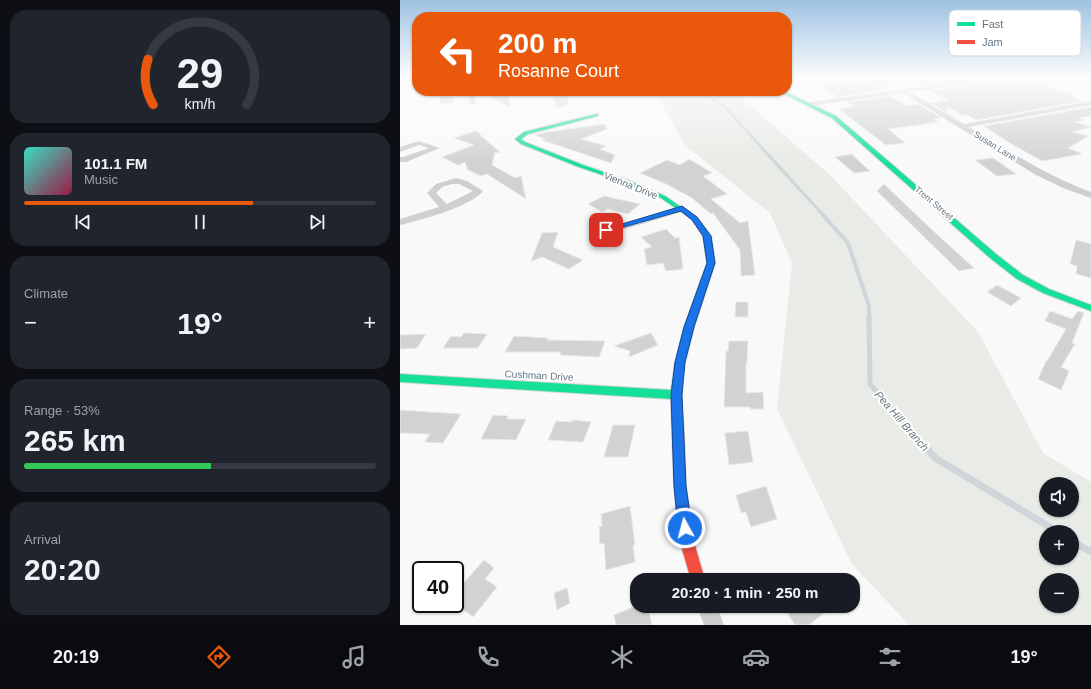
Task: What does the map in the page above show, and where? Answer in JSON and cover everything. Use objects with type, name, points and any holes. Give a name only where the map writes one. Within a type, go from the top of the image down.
[{"type":"street","name":"Trent Street","points":[[813,106],[834,117],[993,256],[1020,277],[1046,291],[1091,308]]},
{"type":"street","name":"Susan Lane","points":[[930,106],[1039,173],[1066,186],[1091,195]]},
{"type":"street","points":[[964,126],[1074,106]]},
{"type":"street","name":"Vienna Drive","points":[[596,115],[526,133],[518,139],[561,158],[631,183],[663,197],[682,208],[695,219],[707,236],[711,263],[689,327],[680,362],[676,395],[680,486],[687,542],[696,573]]},
{"type":"street","points":[[400,150],[418,143],[436,148],[403,160],[400,159]]},
{"type":"street","points":[[400,222],[425,216],[445,208],[477,195],[479,191],[459,180],[450,181],[436,187],[431,193],[445,208]]},
{"type":"street","points":[[594,233],[629,225],[682,208]]},
{"type":"street","name":"Cushman Drive","points":[[400,378],[676,395]]},
{"type":"street","points":[[710,613],[714,625]]},
{"type":"shaded area","points":[[663,106],[751,106],[830,175],[978,332],[1043,453],[1091,482],[1091,625],[909,625],[852,564],[777,409],[792,263],[770,213],[685,145]]},
{"type":"building","points":[[854,106],[922,106],[941,118],[934,119],[938,122],[888,129],[905,143],[886,145],[839,109]]},
{"type":"building","points":[[936,106],[1054,106],[976,120],[967,115],[962,115],[948,107],[946,112]]},
{"type":"building","points":[[1091,107],[1091,116],[1079,118],[1084,120],[1075,122],[1091,127],[1072,132],[1088,136],[1068,148],[1082,154],[1042,161],[1008,142],[984,126]]},
{"type":"building","points":[[605,124],[607,129],[581,139],[606,146],[600,149],[615,155],[611,163],[542,140],[545,139],[535,135],[547,132]]},
{"type":"building","points":[[476,131],[501,153],[495,152],[492,165],[515,178],[521,176],[526,199],[487,174],[481,176],[468,170],[465,162],[458,165],[442,157],[474,145],[454,138]]},
{"type":"building","points":[[852,154],[870,171],[854,173],[835,157]]},
{"type":"building","points":[[993,158],[1016,174],[997,176],[975,160]]},
{"type":"building","points":[[689,159],[712,173],[703,176],[727,194],[711,199],[740,223],[748,221],[755,275],[741,276],[740,250],[713,213],[711,214],[692,198],[666,184],[640,173],[667,160],[680,165]]},
{"type":"building","points":[[884,184],[974,268],[959,271],[877,191]]},
{"type":"building","points":[[604,196],[640,204],[628,214],[608,209],[602,212],[588,204]]},
{"type":"building","points":[[666,229],[675,238],[679,237],[683,269],[666,271],[663,263],[647,265],[644,249],[652,247],[641,237]]},
{"type":"building","points":[[558,232],[553,247],[583,260],[569,269],[542,257],[531,261],[542,233]]},
{"type":"building","points":[[1076,240],[1091,244],[1091,278],[1076,274],[1077,266],[1070,264]]},
{"type":"building","points":[[997,285],[1021,298],[1011,306],[987,292]]},
{"type":"building","points":[[736,302],[748,302],[748,317],[735,317]]},
{"type":"building","points":[[1050,311],[1072,319],[1078,311],[1084,313],[1072,343],[1075,344],[1061,367],[1069,371],[1061,390],[1038,379],[1046,361],[1066,329],[1045,321]]},
{"type":"building","points":[[464,333],[487,334],[478,348],[443,348],[451,336],[461,337]]},
{"type":"building","points":[[651,333],[658,345],[629,357],[630,351],[614,346]]},
{"type":"building","points":[[426,334],[417,348],[400,349],[400,335]]},
{"type":"building","points":[[514,336],[548,338],[547,340],[605,341],[599,357],[560,355],[561,352],[505,352]]},
{"type":"building","points":[[729,341],[748,341],[746,393],[763,392],[764,409],[750,409],[751,407],[724,407],[726,351],[728,351]]},
{"type":"building","points":[[400,410],[461,414],[443,443],[425,442],[430,434],[400,433]]},
{"type":"building","points":[[493,415],[508,416],[507,419],[526,419],[516,440],[481,439]]},
{"type":"building","points":[[573,420],[591,422],[583,442],[548,440],[556,421],[572,422]]},
{"type":"building","points":[[613,425],[635,425],[628,457],[604,457]]},
{"type":"building","points":[[748,431],[753,462],[729,465],[725,433]]},
{"type":"building","points":[[766,486],[777,519],[751,527],[746,512],[741,513],[736,495]]},
{"type":"building","points":[[630,506],[635,545],[633,545],[635,562],[606,570],[604,543],[600,544],[599,527],[602,526],[601,514]]},
{"type":"building","points":[[484,560],[494,568],[485,579],[497,587],[473,617],[464,610],[464,583]]},
{"type":"building","points":[[567,588],[570,603],[557,610],[554,593]]},
{"type":"building","points":[[630,608],[630,613],[649,613],[652,625],[616,625],[614,615]]},
{"type":"building","points":[[787,613],[824,613],[809,625],[795,625]]},
{"type":"waterway","name":"Pea Hill Branch","points":[[724,106],[753,138]]},
{"type":"waterway","name":"Pea Hill Branch","points":[[752,137],[824,216]]},
{"type":"waterway","name":"Pea Hill Branch","points":[[823,215],[848,243],[869,306],[869,317]]},
{"type":"waterway","name":"Pea Hill Branch","points":[[869,317],[870,384],[929,452]]},
{"type":"waterway","name":"Pea Hill Branch","points":[[929,451],[935,458],[1046,525]]},
{"type":"waterway","name":"Pea Hill Branch","points":[[1079,545],[1091,552]]},
{"type":"traffic: fast","points":[[812,106],[834,117],[993,256],[1020,277],[1046,291],[1091,308]]},
{"type":"traffic: fast","points":[[596,115],[526,133],[518,139],[523,143],[581,166],[625,181],[663,197],[695,219],[707,236],[711,263],[689,327],[680,363],[676,395],[678,432]]},
{"type":"traffic: fast","points":[[400,378],[676,395]]},
{"type":"traffic: jam","points":[[678,432],[680,486],[687,542],[696,573]]},
{"type":"route","points":[[606,230],[629,225],[682,208],[695,219],[707,236],[711,263],[689,327],[680,362],[676,395],[680,486],[685,528]]}]
